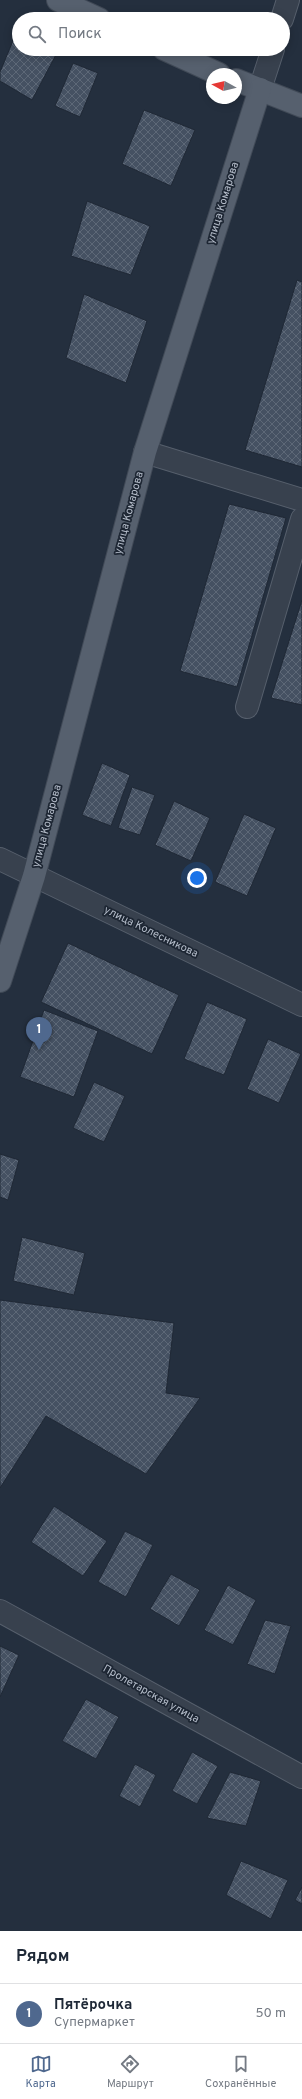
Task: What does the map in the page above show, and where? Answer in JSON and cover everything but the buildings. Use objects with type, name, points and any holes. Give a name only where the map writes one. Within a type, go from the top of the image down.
[{"type":"main road","points":[[58,0],[85,12]]},
{"type":"main road","points":[[179,56],[206,68]]},
{"type":"main road","points":[[242,82],[302,106]]},
{"type":"main road","name":"улица Комарова","points":[[0,981],[34,876],[146,452],[260,89]]},
{"type":"street","points":[[284,12],[288,0]]},
{"type":"street","name":"улица Комарова","points":[[260,89],[271,56]]},
{"type":"street","points":[[146,452],[302,500]]},
{"type":"street","points":[[248,707],[302,519]]},
{"type":"street","name":"улица Колесникова","points":[[0,859],[302,1005]]},
{"type":"street","name":"Пролетарская улица","points":[[0,1612],[302,1777]]},
{"type":"place","name":"Пятёрочка","points":[[39,1050]]}]
